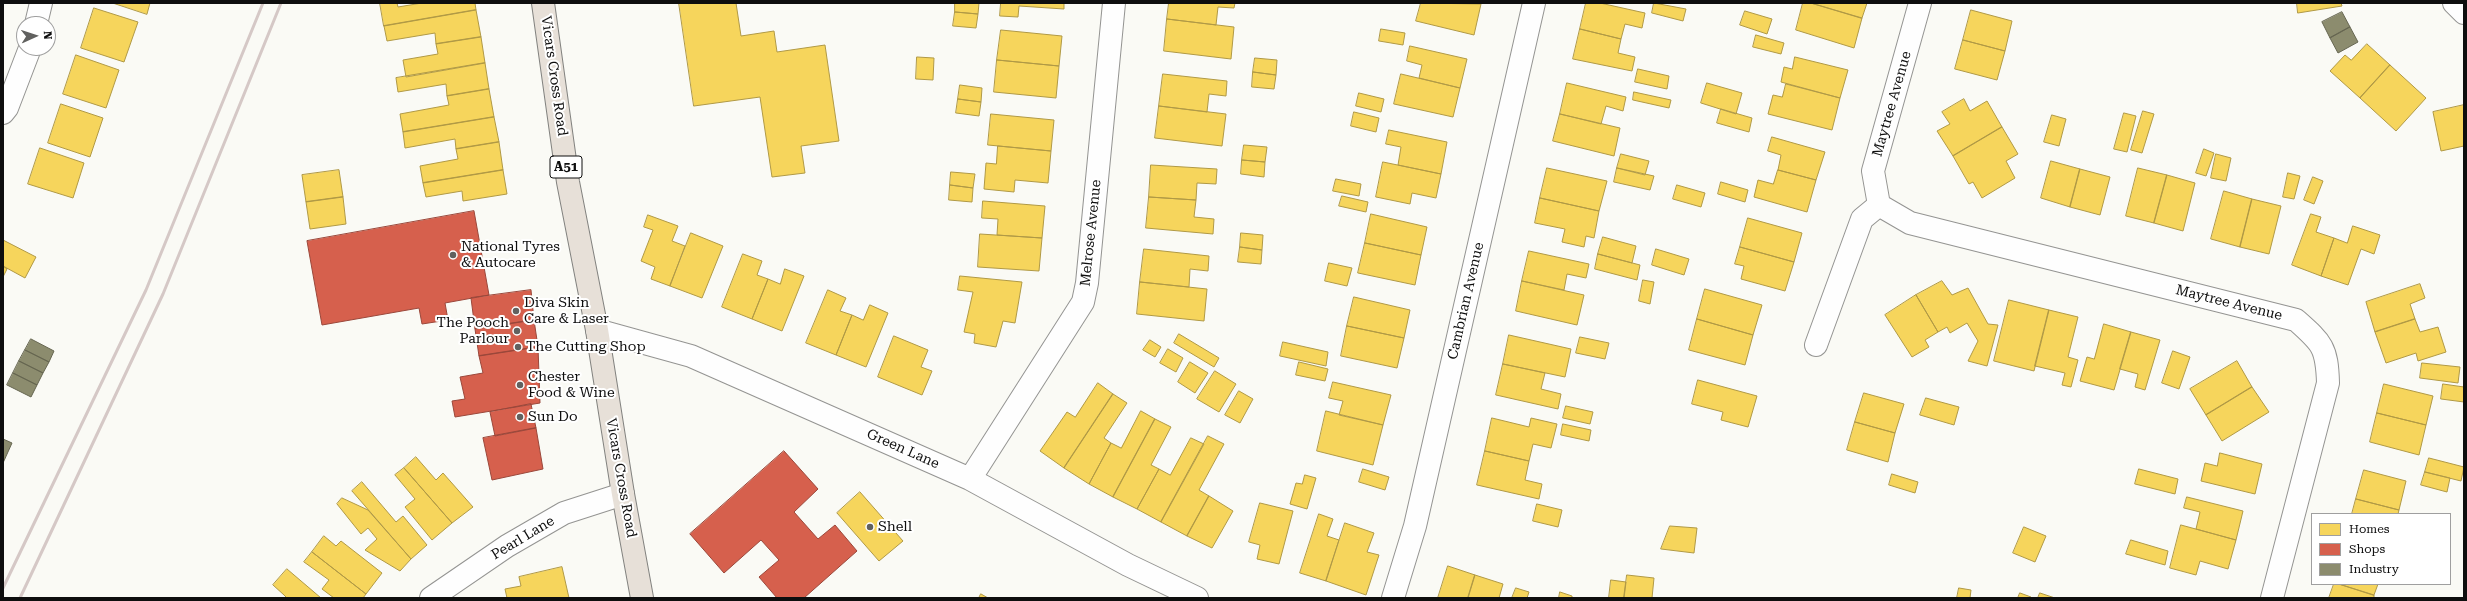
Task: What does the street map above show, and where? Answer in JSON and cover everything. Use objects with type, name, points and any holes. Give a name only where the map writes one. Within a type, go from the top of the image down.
[{"type":"highway","name":"Vicars Cross Road","points":[[543,3],[568,182],[597,330],[623,494],[642,598]]},
{"type":"street","points":[[38,16],[41,3]]},
{"type":"street","name":"Melrose Avenue","points":[[970,479],[1083,302],[1087,283],[1114,3]]},
{"type":"street","name":"Cambrian Avenue","points":[[1393,598],[1415,526],[1534,3]]},
{"type":"street","name":"Maytree Avenue","points":[[1920,3],[1873,171],[1879,205],[1910,223],[2296,320],[2317,339],[2327,358],[2328,383],[2272,598]]},
{"type":"street","points":[[2454,3],[2464,14]]},
{"type":"street","points":[[3,113],[7,108],[27,56]]},
{"type":"street","points":[[1816,345],[1862,219],[1879,205]]},
{"type":"street","name":"Green Lane","points":[[597,330],[692,356],[970,479],[1128,565],[1197,598]]},
{"type":"street","name":"Pearl Lane","points":[[431,598],[507,546],[564,513],[623,494]]},
{"type":"building: Homes","points":[[113,3],[150,3],[147,14]]},
{"type":"building: Homes","points":[[380,3],[397,3],[398,7],[422,3],[475,3],[476,10],[384,26]]},
{"type":"building: Homes","points":[[679,3],[736,3],[741,36],[774,31],[777,52],[825,45],[839,141],[801,146],[805,173],[772,177],[760,97],[694,106]]},
{"type":"building: Homes","points":[[955,3],[979,3],[978,14],[955,12]]},
{"type":"building: Homes","points":[[1001,3],[1064,3],[1064,9],[1019,6],[1018,17],[1000,16]]},
{"type":"building: Homes","points":[[1169,3],[1235,3],[1234,8],[1218,7],[1216,25],[1167,19]]},
{"type":"building: Homes","points":[[1421,3],[1481,4],[1474,35],[1416,21]]},
{"type":"building: Homes","points":[[1586,3],[1600,3],[1645,13],[1642,28],[1625,24],[1621,39],[1580,29]]},
{"type":"building: Homes","points":[[1654,3],[1686,9],[1683,21],[1652,13]]},
{"type":"building: Homes","points":[[1803,3],[1811,3],[1862,18],[1854,48],[1796,30]]},
{"type":"building: Homes","points":[[1811,3],[1867,3],[1862,18]]},
{"type":"building: Homes","points":[[2297,3],[2341,3],[2342,6],[2298,13]]},
{"type":"building: Homes","points":[[94,8],[138,22],[124,62],[81,48]]},
{"type":"building: Homes","points":[[476,10],[481,37],[436,44],[435,33],[387,41],[384,26]]},
{"type":"building: Homes","points":[[1971,10],[2012,21],[2005,51],[1963,40]]},
{"type":"building: Homes","points":[[1745,11],[1772,19],[1767,34],[1740,25]]},
{"type":"building: Homes","points":[[955,12],[978,14],[976,28],[953,26]]},
{"type":"building: Homes","points":[[1167,19],[1234,27],[1231,59],[1164,51]]},
{"type":"building: Homes","points":[[1381,29],[1405,33],[1403,45],[1379,41]]},
{"type":"building: Homes","points":[[1580,29],[1621,39],[1618,53],[1635,57],[1632,71],[1573,59]]},
{"type":"building: Homes","points":[[1001,30],[1062,36],[1059,66],[997,60]]},
{"type":"building: Homes","points":[[1756,35],[1784,43],[1781,54],[1753,47]]},
{"type":"building: Homes","points":[[481,37],[485,63],[406,77],[403,60],[438,54],[436,44]]},
{"type":"building: Homes","points":[[1963,40],[2005,51],[1997,80],[1955,69]]},
{"type":"building: Homes","points":[[2367,44],[2390,65],[2360,98],[2330,71],[2345,55],[2351,60]]},
{"type":"building: Homes","points":[[1410,46],[1467,59],[1460,88],[1419,78],[1422,65],[1407,61]]},
{"type":"building: Homes","points":[[76,55],[119,70],[106,108],[63,94]]},
{"type":"building: Homes","points":[[917,57],[934,58],[933,80],[916,79]]},
{"type":"building: Homes","points":[[1795,57],[1848,70],[1840,98],[1781,82],[1784,67],[1792,69]]},
{"type":"building: Homes","points":[[1255,58],[1277,60],[1276,75],[1253,72]]},
{"type":"building: Homes","points":[[997,60],[1059,66],[1056,98],[994,92]]},
{"type":"building: Homes","points":[[485,63],[489,89],[447,96],[446,84],[398,92],[396,78]]},
{"type":"building: Homes","points":[[2390,65],[2426,98],[2396,131],[2360,98]]},
{"type":"building: Homes","points":[[1638,69],[1669,76],[1667,89],[1635,82]]},
{"type":"building: Homes","points":[[1253,72],[1276,75],[1274,89],[1252,87]]},
{"type":"building: Homes","points":[[1163,74],[1227,81],[1226,96],[1209,94],[1207,112],[1159,106]]},
{"type":"building: Homes","points":[[1401,74],[1460,88],[1453,117],[1394,104]]},
{"type":"building: Homes","points":[[1567,83],[1626,97],[1623,111],[1606,106],[1601,124],[1560,114]]},
{"type":"building: Homes","points":[[1707,83],[1742,93],[1736,114],[1701,103]]},
{"type":"building: Homes","points":[[1786,84],[1840,98],[1832,130],[1768,114],[1773,95],[1782,97]]},
{"type":"building: Homes","points":[[960,85],[982,88],[981,102],[958,99]]},
{"type":"building: Homes","points":[[489,89],[494,117],[403,132],[400,114],[449,105],[447,96]]},
{"type":"building: Homes","points":[[1634,92],[1671,100],[1669,108],[1633,100]]},
{"type":"building: Homes","points":[[1359,93],[1384,99],[1381,112],[1356,106]]},
{"type":"building: Homes","points":[[958,99],[981,102],[979,116],[956,113]]},
{"type":"building: Homes","points":[[1964,99],[1970,111],[1987,101],[2002,127],[1953,156],[1937,131],[1950,124],[1942,112]]},
{"type":"building: Homes","points":[[61,104],[103,118],[90,157],[48,143]]},
{"type":"building: Homes","points":[[2464,105],[2464,146],[2441,151],[2433,112]]},
{"type":"building: Homes","points":[[1159,106],[1226,114],[1222,146],[1155,138]]},
{"type":"building: Homes","points":[[1721,109],[1752,118],[1749,132],[1717,123]]},
{"type":"building: Homes","points":[[2143,111],[2154,114],[2142,153],[2131,150]]},
{"type":"building: Homes","points":[[1354,112],[1379,118],[1376,132],[1351,126]]},
{"type":"building: Homes","points":[[2124,113],[2136,116],[2127,152],[2114,149]]},
{"type":"building: Homes","points":[[991,114],[1054,120],[1051,151],[988,145]]},
{"type":"building: Homes","points":[[1560,114],[1620,128],[1614,156],[1553,141]]},
{"type":"building: Homes","points":[[2052,115],[2066,119],[2059,146],[2044,142]]},
{"type":"building: Homes","points":[[494,117],[499,142],[456,149],[455,139],[405,148],[403,132]]},
{"type":"building: Homes","points":[[2002,127],[2018,154],[2006,161],[2015,178],[1982,198],[1973,182],[1969,184],[1953,156]]},
{"type":"building: Homes","points":[[1389,130],[1447,142],[1441,174],[1398,165],[1401,147],[1386,144]]},
{"type":"building: Homes","points":[[1772,137],[1825,152],[1816,180],[1778,170],[1781,155],[1768,151]]},
{"type":"building: Homes","points":[[499,142],[503,170],[423,183],[420,166],[458,159],[456,149]]},
{"type":"building: Homes","points":[[1244,145],[1267,147],[1265,162],[1242,160]]},
{"type":"building: Homes","points":[[998,146],[1051,151],[1048,183],[1015,180],[1014,192],[984,189],[986,163],[996,164]]},
{"type":"building: Homes","points":[[40,148],[84,163],[73,198],[28,184]]},
{"type":"building: Homes","points":[[2204,149],[2214,153],[2206,176],[2196,173]]},
{"type":"building: Homes","points":[[1621,154],[1649,161],[1645,175],[1617,168]]},
{"type":"building: Homes","points":[[2216,154],[2231,158],[2226,181],[2211,178]]},
{"type":"building: Homes","points":[[1242,160],[1265,162],[1264,177],[1241,174]]},
{"type":"building: Homes","points":[[2051,161],[2080,169],[2070,207],[2041,198]]},
{"type":"building: Homes","points":[[1383,162],[1441,174],[1436,198],[1412,193],[1410,204],[1376,197]]},
{"type":"building: Homes","points":[[1151,165],[1217,169],[1216,184],[1197,183],[1196,200],[1149,197]]},
{"type":"building: Homes","points":[[1547,168],[1607,181],[1599,211],[1540,198]]},
{"type":"building: Homes","points":[[1617,168],[1654,176],[1650,190],[1614,182]]},
{"type":"building: Homes","points":[[2138,168],[2167,175],[2154,223],[2126,216]]},
{"type":"building: Homes","points":[[2080,169],[2110,177],[2100,215],[2070,207]]},
{"type":"building: Homes","points":[[339,170],[343,197],[306,202],[302,175]]},
{"type":"building: Homes","points":[[503,170],[507,194],[463,201],[462,191],[426,197],[423,183]]},
{"type":"building: Homes","points":[[1778,170],[1816,180],[1807,212],[1754,197],[1758,180],[1773,184]]},
{"type":"building: Homes","points":[[951,172],[975,174],[973,188],[950,185]]},
{"type":"building: Homes","points":[[2288,173],[2300,176],[2294,199],[2283,197]]},
{"type":"building: Homes","points":[[2167,175],[2195,183],[2183,231],[2154,223]]},
{"type":"building: Homes","points":[[2313,177],[2323,181],[2314,204],[2304,200]]},
{"type":"building: Homes","points":[[1336,179],[1361,184],[1359,196],[1333,191]]},
{"type":"building: Homes","points":[[1721,182],[1748,190],[1745,202],[1718,194]]},
{"type":"building: Homes","points":[[950,185],[973,188],[972,202],[949,200]]},
{"type":"building: Homes","points":[[1677,185],[1705,193],[1701,207],[1673,199]]},
{"type":"building: Homes","points":[[2224,191],[2252,199],[2240,247],[2211,239]]},
{"type":"building: Homes","points":[[1342,196],[1368,202],[1366,212],[1339,206]]},
{"type":"building: Homes","points":[[343,197],[346,224],[310,229],[306,202]]},
{"type":"building: Homes","points":[[1149,197],[1196,200],[1194,217],[1214,219],[1213,234],[1146,228]]},
{"type":"building: Homes","points":[[1540,198],[1599,211],[1594,238],[1586,236],[1584,247],[1562,242],[1565,229],[1535,223]]},
{"type":"building: Homes","points":[[2252,199],[2281,206],[2269,254],[2240,247]]},
{"type":"building: Homes","points":[[983,201],[1045,206],[1042,238],[997,235],[998,219],[982,218]]},
{"type":"building: Homes","points":[[1371,214],[1427,227],[1421,255],[1365,243]]},
{"type":"building: Homes","points":[[2311,214],[2321,217],[2316,232],[2334,238],[2321,276],[2292,265]]},
{"type":"building: Homes","points":[[648,215],[678,226],[672,241],[685,246],[670,286],[651,279],[655,267],[641,261],[653,230],[644,227]]},
{"type":"building: Homes","points":[[1748,218],[1802,233],[1794,262],[1740,247]]},
{"type":"building: Homes","points":[[2353,226],[2380,235],[2374,254],[2361,249],[2348,285],[2321,276],[2334,238],[2347,243]]},
{"type":"building: Homes","points":[[691,233],[723,246],[702,298],[670,286]]},
{"type":"building: Homes","points":[[1241,233],[1263,235],[1262,250],[1240,247]]},
{"type":"building: Homes","points":[[980,234],[1042,238],[1039,271],[978,267]]},
{"type":"building: Homes","points":[[1603,237],[1636,246],[1632,263],[1598,254]]},
{"type":"building: Homes","points":[[3,240],[36,257],[25,278],[3,266]]},
{"type":"building: Homes","points":[[1365,243],[1421,255],[1415,285],[1358,273]]},
{"type":"building: Homes","points":[[1240,247],[1262,250],[1261,264],[1238,262]]},
{"type":"building: Homes","points":[[1740,247],[1794,262],[1785,291],[1741,279],[1744,266],[1735,264]]},
{"type":"building: Homes","points":[[1144,249],[1209,256],[1208,271],[1190,269],[1189,287],[1140,282]]},
{"type":"building: Homes","points":[[1656,249],[1689,259],[1684,275],[1652,265]]},
{"type":"building: Homes","points":[[1529,251],[1589,264],[1586,278],[1567,274],[1564,290],[1522,281]]},
{"type":"building: Homes","points":[[743,254],[762,261],[757,275],[768,279],[752,319],[722,307]]},
{"type":"building: Homes","points":[[1598,254],[1640,265],[1637,280],[1595,269]]},
{"type":"building: Homes","points":[[1329,263],[1352,268],[1347,286],[1325,281]]},
{"type":"building: Homes","points":[[3,266],[7,269],[3,277]]},
{"type":"building: Homes","points":[[785,269],[804,276],[782,331],[752,319],[768,279],[780,284]]},
{"type":"building: Homes","points":[[960,276],[1022,282],[1015,323],[1003,321],[996,347],[974,343],[975,334],[964,332],[973,292],[958,290]]},
{"type":"building: Homes","points":[[1643,280],[1654,282],[1650,304],[1639,301]]},
{"type":"building: Homes","points":[[1522,281],[1584,295],[1577,325],[1516,311]]},
{"type":"building: Homes","points":[[1942,281],[1952,295],[1968,288],[1988,324],[1998,325],[1987,366],[1968,361],[1978,341],[1967,323],[1950,333],[1947,327],[1938,332],[1916,295]]},
{"type":"building: Homes","points":[[1140,282],[1207,289],[1204,321],[1137,314]]},
{"type":"building: Homes","points":[[2420,284],[2425,298],[2410,304],[2415,319],[2375,332],[2366,302]]},
{"type":"building: Homes","points":[[1705,289],[1762,305],[1753,335],[1697,319]]},
{"type":"building: Homes","points":[[828,290],[846,298],[840,311],[852,315],[836,355],[806,343]]},
{"type":"building: Homes","points":[[1916,295],[1938,332],[1925,340],[1929,347],[1912,357],[1885,315]]},
{"type":"building: Homes","points":[[1354,297],[1410,310],[1404,338],[1347,326]]},
{"type":"building: Homes","points":[[2009,300],[2049,310],[2034,371],[1994,361]]},
{"type":"building: Homes","points":[[870,305],[888,313],[866,367],[836,355],[852,315],[863,320]]},
{"type":"building: Homes","points":[[2049,310],[2078,317],[2068,357],[2078,360],[2071,387],[2062,385],[2065,373],[2035,366]]},
{"type":"building: Homes","points":[[1697,319],[1753,335],[1745,365],[1689,350]]},
{"type":"building: Homes","points":[[2415,319],[2420,332],[2438,327],[2446,352],[2418,361],[2416,353],[2386,363],[2375,332]]},
{"type":"building: Homes","points":[[2104,324],[2131,332],[2114,390],[2080,381],[2087,357],[2094,359]]},
{"type":"building: Homes","points":[[1347,326],[1404,338],[1397,368],[1341,356]]},
{"type":"building: Homes","points":[[2131,332],[2160,340],[2145,390],[2135,387],[2138,374],[2120,369]]},
{"type":"building: Homes","points":[[1179,334],[1219,358],[1214,367],[1174,343]]},
{"type":"building: Homes","points":[[1509,335],[1571,349],[1565,377],[1503,364]]},
{"type":"building: Homes","points":[[894,336],[928,350],[921,367],[932,371],[922,395],[878,377]]},
{"type":"building: Homes","points":[[1580,337],[1609,343],[1605,359],[1576,353]]},
{"type":"building: Homes","points":[[1150,340],[1161,347],[1155,357],[1143,350]]},
{"type":"building: Homes","points":[[1283,342],[1328,352],[1326,366],[1280,356]]},
{"type":"building: Homes","points":[[1168,349],[1183,358],[1176,372],[1160,363]]},
{"type":"building: Homes","points":[[2173,351],[2190,357],[2179,389],[2162,383]]},
{"type":"building: Homes","points":[[2237,361],[2252,387],[2206,415],[2190,389]]},
{"type":"building: Homes","points":[[1190,362],[1208,373],[1195,393],[1178,382]]},
{"type":"building: Homes","points":[[1299,362],[1328,369],[1325,381],[1296,375]]},
{"type":"building: Homes","points":[[2422,363],[2460,367],[2458,383],[2420,378]]},
{"type":"building: Homes","points":[[1503,364],[1545,373],[1541,389],[1561,394],[1558,409],[1496,395]]},
{"type":"building: Homes","points":[[1215,371],[1236,384],[1219,412],[1197,399]]},
{"type":"building: Homes","points":[[1698,380],[1757,396],[1748,427],[1721,420],[1723,412],[1692,404]]},
{"type":"building: Homes","points":[[1333,382],[1391,395],[1383,425],[1339,415],[1343,401],[1329,398]]},
{"type":"building: Homes","points":[[1098,383],[1113,394],[1064,468],[1040,451],[1067,412],[1075,417]]},
{"type":"building: Homes","points":[[2384,384],[2433,396],[2426,425],[2377,413]]},
{"type":"building: Homes","points":[[2443,384],[2464,387],[2464,402],[2441,399]]},
{"type":"building: Homes","points":[[2252,387],[2269,412],[2222,441],[2206,415]]},
{"type":"building: Homes","points":[[1239,391],[1253,399],[1240,423],[1225,415]]},
{"type":"building: Homes","points":[[1864,393],[1904,404],[1895,433],[1855,422]]},
{"type":"building: Homes","points":[[1113,394],[1127,403],[1104,438],[1111,443],[1089,484],[1064,468]]},
{"type":"building: Homes","points":[[1926,398],[1959,407],[1954,425],[1920,415]]},
{"type":"building: Homes","points":[[1566,406],[1593,412],[1590,424],[1563,418]]},
{"type":"building: Homes","points":[[1141,411],[1155,419],[1113,497],[1089,484],[1111,443],[1121,448]]},
{"type":"building: Homes","points":[[1326,411],[1383,425],[1373,465],[1317,451]]},
{"type":"building: Homes","points":[[2377,413],[2426,425],[2419,455],[2370,442]]},
{"type":"building: Homes","points":[[1492,418],[1529,427],[1531,418],[1557,424],[1551,448],[1533,444],[1529,461],[1485,451]]},
{"type":"building: Homes","points":[[1155,419],[1171,427],[1151,465],[1159,469],[1137,509],[1113,497]]},
{"type":"building: Homes","points":[[1855,422],[1895,433],[1888,462],[1847,450]]},
{"type":"building: Homes","points":[[1563,424],[1591,430],[1589,441],[1561,435]]},
{"type":"building: Homes","points":[[1208,436],[1224,444],[1199,490],[1209,496],[1187,536],[1161,522]]},
{"type":"building: Homes","points":[[1191,438],[1204,444],[1161,522],[1137,509],[1159,469],[1170,475]]},
{"type":"building: Homes","points":[[1485,451],[1529,461],[1525,480],[1542,484],[1539,499],[1477,485]]},
{"type":"building: Homes","points":[[2220,453],[2262,464],[2255,494],[2201,481],[2205,463],[2217,466]]},
{"type":"building: Homes","points":[[416,457],[436,480],[443,473],[473,507],[452,523],[404,468]]},
{"type":"building: Homes","points":[[2429,458],[2464,467],[2461,481],[2425,472]]},
{"type":"building: Homes","points":[[404,468],[452,523],[432,540],[405,507],[415,499],[395,475]]},
{"type":"building: Homes","points":[[1363,469],[1389,477],[1385,490],[1359,482]]},
{"type":"building: Homes","points":[[2139,469],[2178,479],[2175,494],[2135,484]]},
{"type":"building: Homes","points":[[2364,470],[2406,481],[2399,510],[2356,499]]},
{"type":"building: Homes","points":[[2425,472],[2450,478],[2447,492],[2421,485]]},
{"type":"building: Homes","points":[[1892,474],[1918,482],[1915,493],[1889,485]]},
{"type":"building: Homes","points":[[1305,475],[1316,478],[1307,509],[1290,504],[1296,483],[1302,484]]},
{"type":"building: Homes","points":[[362,482],[396,522],[403,516],[427,545],[411,559],[352,491]]},
{"type":"building: Homes","name":"Shell","points":[[860,492],[903,541],[879,561],[837,513]]},
{"type":"building: Homes","points":[[1209,496],[1233,511],[1212,548],[1187,536]]},
{"type":"building: Homes","points":[[2187,497],[2243,511],[2236,540],[2196,529],[2200,512],[2184,508]]},
{"type":"building: Homes","points":[[342,498],[368,510],[411,559],[400,571],[365,550],[377,539],[368,528],[361,534],[337,504]]},
{"type":"building: Homes","points":[[2356,499],[2399,510],[2398,513],[2352,513]]},
{"type":"building: Homes","points":[[1260,503],[1293,511],[1279,564],[1257,559],[1260,545],[1249,542]]},
{"type":"building: Homes","points":[[1537,504],[1562,510],[1558,527],[1533,521]]},
{"type":"building: Homes","points":[[1319,514],[1333,519],[1327,536],[1339,540],[1326,581],[1300,573]]},
{"type":"building: Homes","points":[[1345,523],[1374,533],[1367,552],[1379,555],[1366,595],[1326,581]]},
{"type":"building: Homes","points":[[2181,525],[2236,540],[2228,569],[2200,561],[2196,575],[2170,568]]},
{"type":"building: Homes","points":[[1670,526],[1697,528],[1694,553],[1661,549]]},
{"type":"building: Homes","points":[[2024,527],[2046,536],[2035,562],[2013,553]]},
{"type":"building: Homes","points":[[324,536],[336,546],[341,541],[382,573],[366,594],[312,552]]},
{"type":"building: Homes","points":[[2131,540],[2168,551],[2165,565],[2126,554]]},
{"type":"building: Homes","points":[[312,552],[366,594],[363,598],[334,598],[322,589],[329,580],[304,562]]},
{"type":"building: Homes","points":[[1448,566],[1475,575],[1468,598],[1438,598]]},
{"type":"building: Homes","points":[[562,567],[569,598],[507,598],[505,589],[521,586],[519,577]]},
{"type":"building: Homes","points":[[287,569],[321,598],[287,598],[273,585]]},
{"type":"building: Homes","points":[[1475,575],[1503,584],[1499,598],[1468,598]]},
{"type":"building: Homes","points":[[1627,575],[1654,578],[1652,598],[1624,598]]},
{"type":"building: Homes","points":[[1611,580],[1626,582],[1624,598],[1609,598]]},
{"type":"building: Homes","points":[[2334,585],[2342,585],[2374,595],[2374,598],[2329,598]]},
{"type":"building: Homes","points":[[2342,585],[2378,585],[2374,595]]},
{"type":"building: Homes","points":[[1516,588],[1529,592],[1527,598],[1512,598]]},
{"type":"building: Homes","points":[[1959,588],[1971,590],[1970,598],[1957,598]]},
{"type":"building: Homes","points":[[1560,592],[1572,596],[1572,598],[1559,598]]},
{"type":"building: Homes","points":[[2020,593],[2031,597],[2018,598]]},
{"type":"building: Homes","points":[[2040,593],[2055,598],[2038,598]]},
{"type":"building: Homes","points":[[981,594],[988,598],[979,598]]},
{"type":"building: Shops","points":[[474,211],[489,295],[445,303],[448,320],[422,324],[419,308],[322,325],[307,241]]},
{"type":"building: Shops","points":[[531,290],[534,320],[475,329],[471,298]]},
{"type":"building: Shops","points":[[534,320],[538,347],[479,356],[475,329]]},
{"type":"building: Shops","points":[[538,347],[540,403],[455,417],[452,401],[465,399],[460,377],[483,373],[479,356]]},
{"type":"building: Shops","points":[[531,404],[536,428],[495,436],[490,412]]},
{"type":"building: Shops","points":[[536,428],[543,469],[492,480],[483,438]]},
{"type":"building: Shops","points":[[784,451],[818,489],[794,512],[818,539],[835,525],[857,551],[804,598],[777,598],[759,577],[779,560],[761,540],[724,573],[690,534]]},
{"type":"building: Industry","points":[[2342,12],[2350,27],[2330,38],[2322,22]]},
{"type":"building: Industry","points":[[2350,27],[2358,42],[2338,53],[2330,38]]},
{"type":"building: Industry","points":[[31,339],[54,351],[49,362],[25,350]]},
{"type":"building: Industry","points":[[25,350],[49,362],[43,373],[19,361]]},
{"type":"building: Industry","points":[[19,361],[43,373],[37,385],[13,373]]},
{"type":"building: Industry","points":[[13,373],[37,385],[31,397],[7,385]]},
{"type":"building: Industry","points":[[3,439],[12,443],[3,463]]},
{"type":"railway","points":[[3,588],[146,290],[263,3]]},
{"type":"railway","points":[[20,598],[163,294],[281,3]]},
{"type":"place","name":"National Tyres & Autocare","points":[[453,255]]},
{"type":"place","name":"Diva Skin Care & Laser","points":[[516,311]]},
{"type":"place","name":"The Pooch Parlour","points":[[517,331]]},
{"type":"place","name":"The Cutting Shop","points":[[518,347]]},
{"type":"place","name":"Chester Food & Wine","points":[[520,385]]},
{"type":"place","name":"Sun Do","points":[[520,417]]},
{"type":"place","name":"Shell","points":[[870,527]]}]
